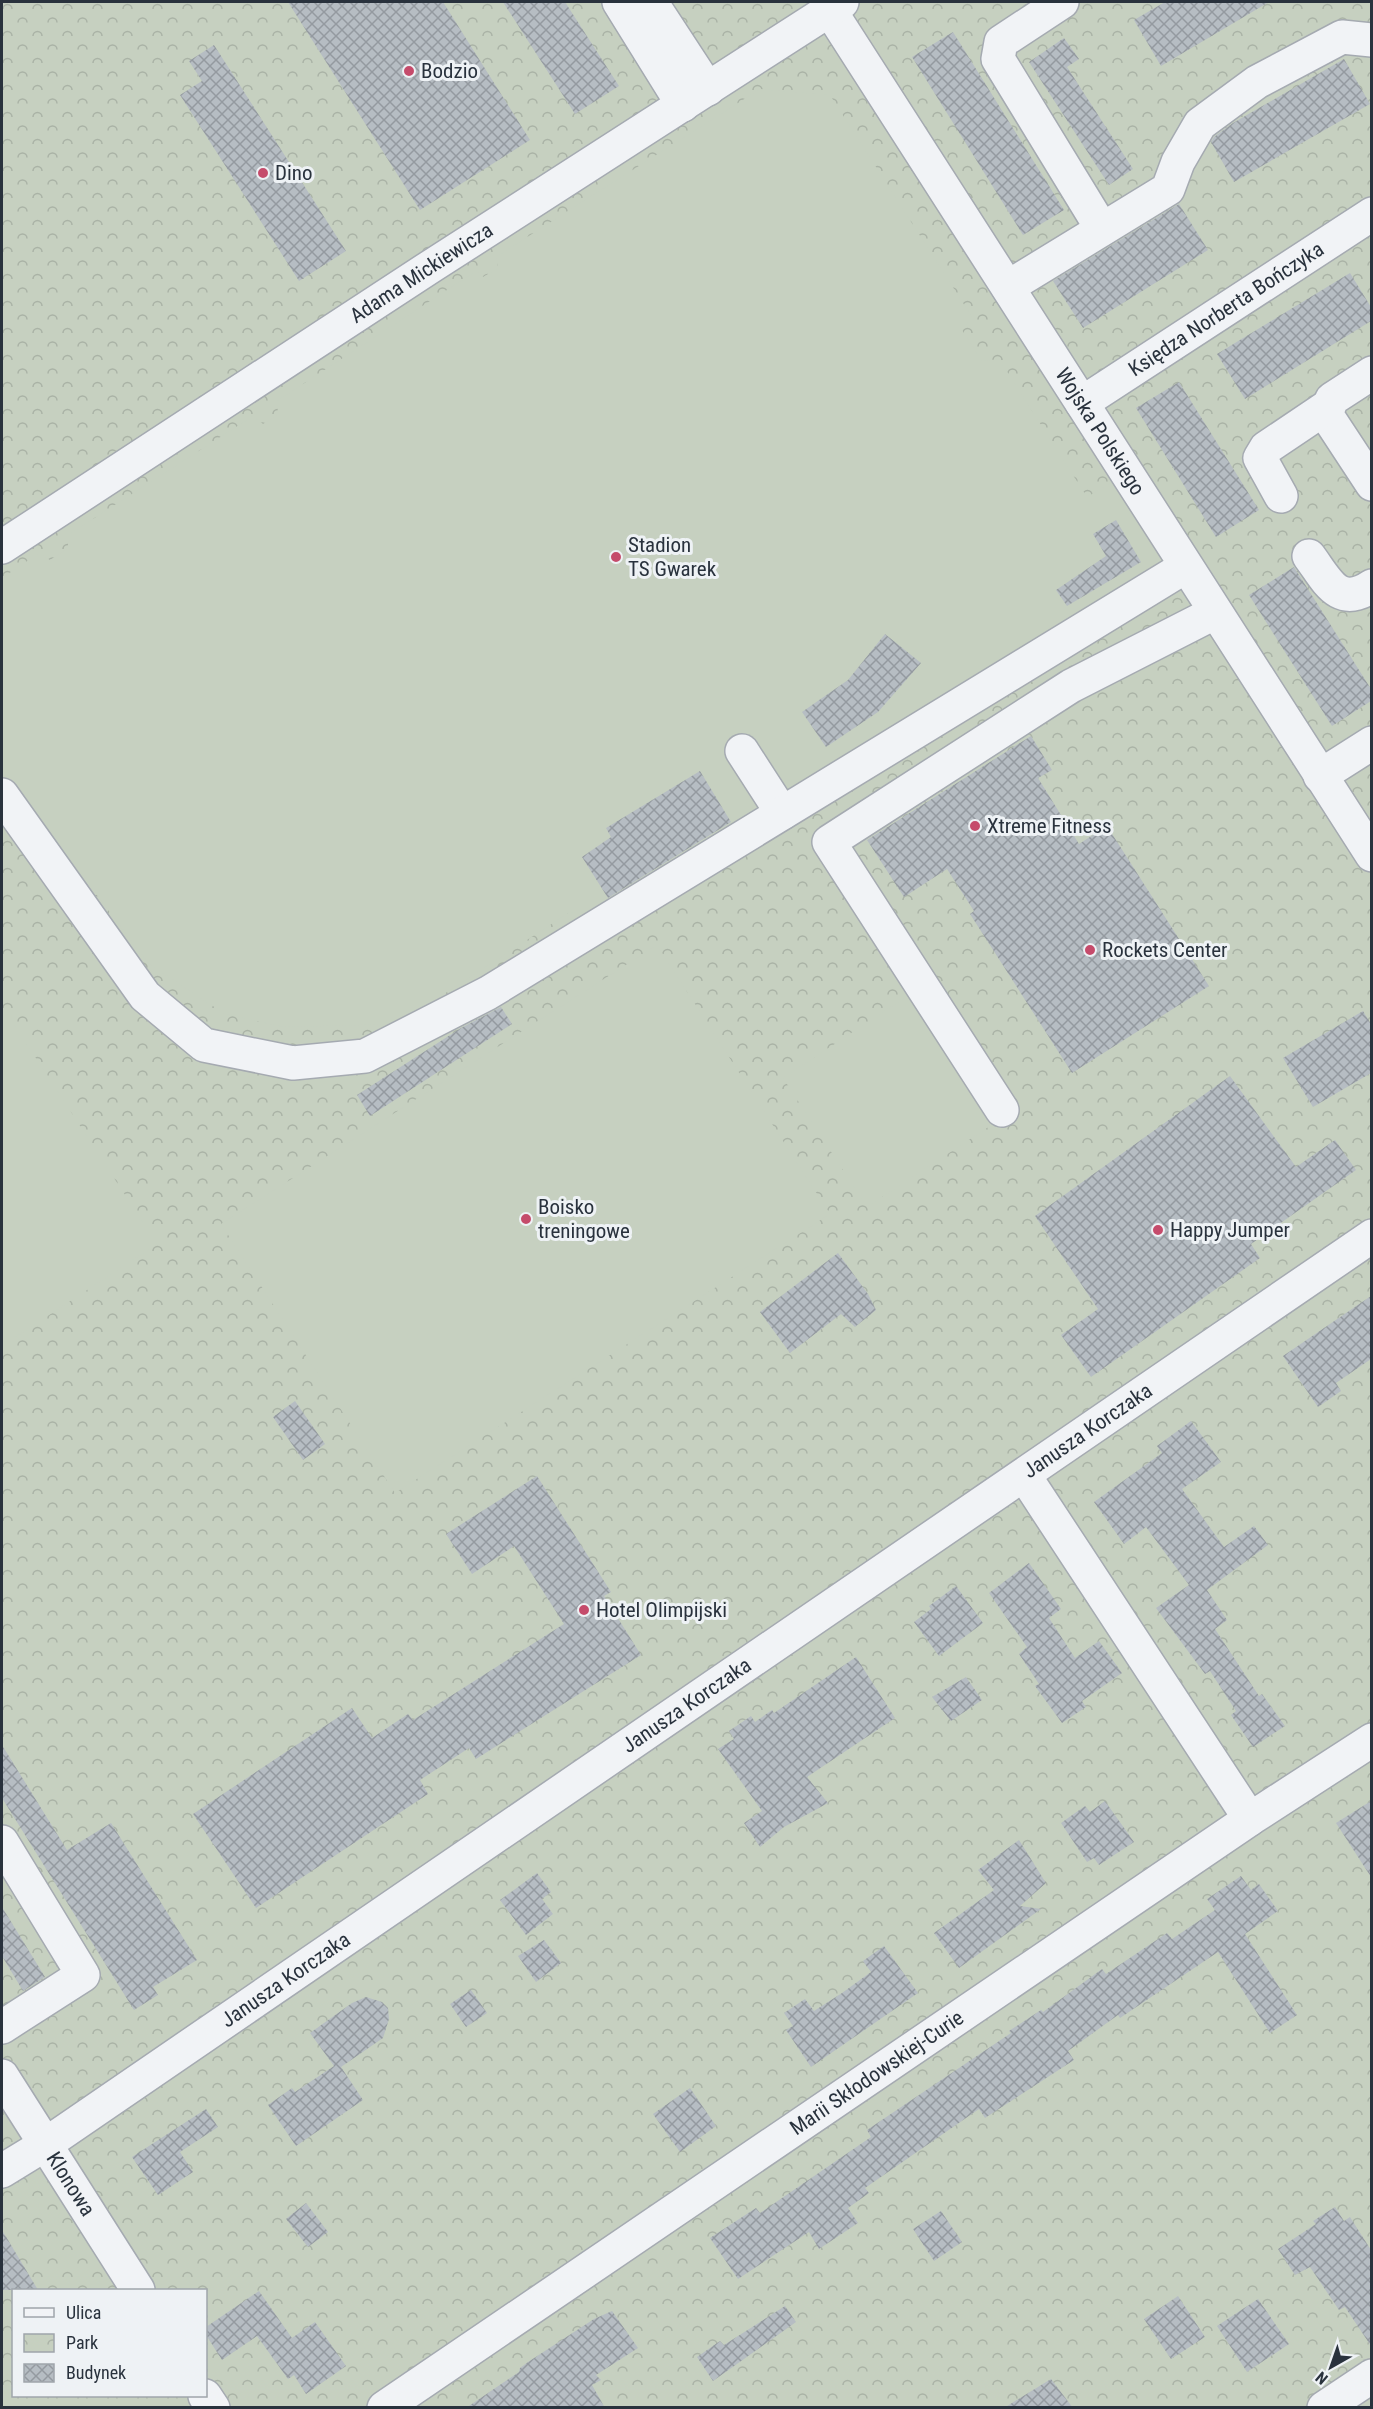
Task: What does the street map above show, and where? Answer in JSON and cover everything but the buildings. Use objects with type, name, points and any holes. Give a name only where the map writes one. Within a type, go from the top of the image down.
[{"type":"street","points":[[619,2],[695,97]]},
{"type":"street","points":[[651,2],[695,97]]},
{"type":"street","points":[[1062,2],[1001,42],[998,59],[1102,229]]},
{"type":"street","name":"Adama Mickiewicza","points":[[2,547],[835,5]]},
{"type":"street","name":"Wojska Polskiego","points":[[835,5],[1008,287],[1214,613],[1371,855]]},
{"type":"street","points":[[1008,287],[1168,189],[1178,162],[1200,124],[1257,82],[1342,37],[1371,40]]},
{"type":"street","name":"Księdza Norberta Bończyka","points":[[1082,403],[1371,216]]},
{"type":"street","points":[[1371,373],[1332,399],[1326,414],[1371,484]]},
{"type":"street","points":[[1281,496],[1260,458],[1266,448],[1328,407]]},
{"type":"street","points":[[1309,556],[1333,588],[1342,595],[1353,596],[1371,586]]},
{"type":"street","points":[[2,795],[145,996],[204,1046],[293,1063],[365,1056],[488,993],[1185,567]]},
{"type":"street","points":[[1002,1110],[829,842],[1071,686],[1214,613]]},
{"type":"street","points":[[1320,776],[1371,743]]},
{"type":"street","points":[[742,751],[782,813]]},
{"type":"street","name":"Janusza Korczaka","points":[[2,2171],[46,2144],[1371,1236]]},
{"type":"street","points":[[1024,1475],[1250,1819]]},
{"type":"street","name":"Marii Skłodowskiej-Curie","points":[[384,2408],[1250,1819],[1371,1740]]},
{"type":"street","points":[[2,1842],[83,1975],[2,2027]]},
{"type":"street","name":"Klonowa","points":[[2,2076],[137,2289]]},
{"type":"street","points":[[1324,2408],[1371,2376]]},
{"type":"green space","points":[[2,2],[1371,2],[1371,2407],[2,2408]]},
{"type":"green space","name":"Stadion TS Gwarek","points":[[760,89],[830,95],[972,317],[962,330],[982,361],[999,359],[1087,497],[1125,474],[1185,569],[618,913],[570,912],[398,1024],[284,1027],[225,1014],[149,964],[2,770],[2,578],[39,553],[50,560],[68,548],[68,535],[253,416],[263,424],[278,414],[277,401],[476,271],[483,277],[498,268],[496,257]]},
{"type":"green space","name":"Boisko treningowe","points":[[657,945],[830,1214],[395,1493],[221,1224]]},
{"type":"green space","points":[[912,993],[996,1122],[867,1207],[783,1078]]},
{"type":"green space","points":[[2,1006],[157,1244],[2,1346]]},
{"type":"place","name":"Bodzio","points":[[409,71]]},
{"type":"place","name":"Dino","points":[[263,173]]},
{"type":"place","name":"Stadion TS Gwarek","points":[[616,557]]},
{"type":"place","name":"Xtreme Fitness","points":[[975,826]]},
{"type":"place","name":"Rockets Center","points":[[1090,950]]},
{"type":"place","name":"Boisko treningowe","points":[[526,1219]]},
{"type":"place","name":"Happy Jumper","points":[[1158,1230]]},
{"type":"place","name":"Hotel Olimpijski","points":[[584,1610]]}]
